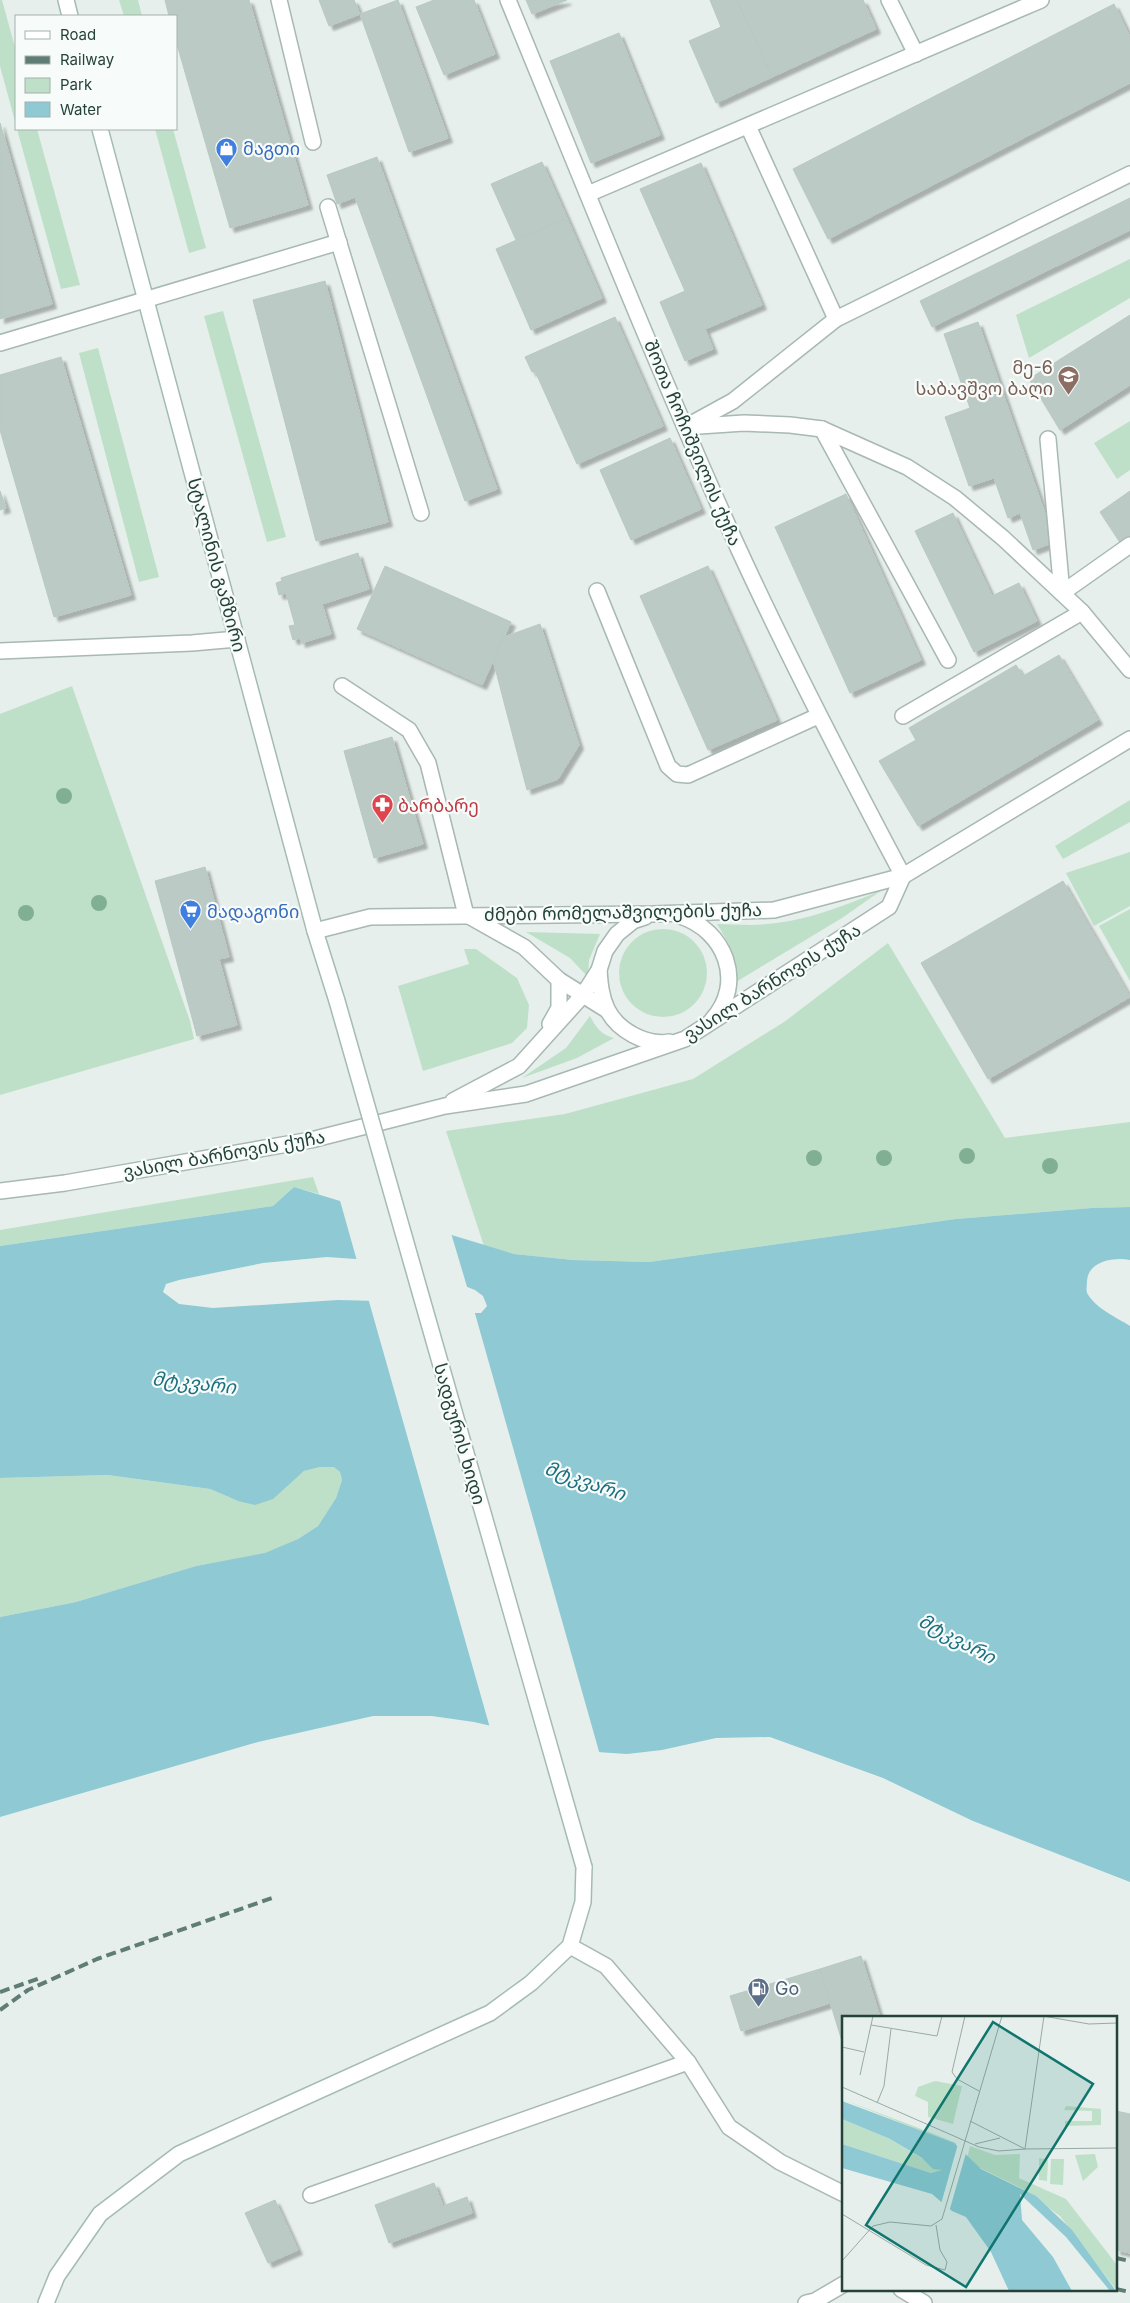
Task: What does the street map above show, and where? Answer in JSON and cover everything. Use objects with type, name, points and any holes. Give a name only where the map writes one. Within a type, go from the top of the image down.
[{"type":"street","points":[[66,0],[70,15]]},
{"type":"street","points":[[279,0],[313,142]]},
{"type":"street","name":"შოთა ჩოჩიშვილის ქუჩა","points":[[508,0],[685,427],[735,541],[818,716],[903,876]]},
{"type":"street","points":[[889,0],[916,54]]},
{"type":"street","points":[[588,194],[1041,0]]},
{"type":"street","points":[[748,126],[836,319]]},
{"type":"street","name":"სტალინის გამზირი","points":[[100,130],[315,931],[337,1001]]},
{"type":"street","points":[[685,427],[733,401],[836,319],[1130,174]]},
{"type":"street","points":[[328,207],[421,513]]},
{"type":"street","points":[[0,343],[339,242]]},
{"type":"street","points":[[685,427],[744,423],[790,425],[822,429],[907,467],[955,498],[1003,538],[1082,612],[1130,670]]},
{"type":"street","points":[[822,429],[948,660]]},
{"type":"street","points":[[1048,439],[1062,593]]},
{"type":"street","points":[[1062,593],[1130,545]]},
{"type":"street","points":[[597,590],[668,766],[677,774],[688,775],[818,716]]},
{"type":"street","points":[[903,716],[1082,612]]},
{"type":"street","points":[[0,651],[237,639]]},
{"type":"street","points":[[342,686],[409,730],[428,763],[466,915],[524,947],[559,980],[607,1010],[622,1027],[641,1039],[663,1043],[685,1040]]},
{"type":"street","name":"ძმები რომელაშვილების ქუჩა","points":[[315,931],[370,917],[653,914],[774,910],[903,876],[1130,739]]},
{"type":"street","name":"ვასილ ბარნოვის ქუჩა","points":[[0,1191],[65,1183],[311,1140],[445,1106],[526,1094],[685,1040],[889,907],[903,876]]},
{"type":"street","points":[[673,913],[694,920],[711,933],[723,951],[729,971],[727,993],[719,1013],[704,1029]]},
{"type":"street","points":[[538,1046],[582,996],[599,970],[605,951],[617,934],[633,921],[653,914]]},
{"type":"street","points":[[599,970],[600,991],[607,1010]]},
{"type":"street","points":[[538,1046],[558,1008],[559,980]]},
{"type":"street","name":"სადგურის ხიდი","points":[[337,1001],[584,1867],[583,1902],[570,1946]]},
{"type":"street","name":"ვასილ ბარნოვის ქუჩა","points":[[445,1106],[519,1066],[538,1046]]},
{"type":"street","points":[[46,2301],[56,2276],[100,2214],[179,2154],[490,2013],[531,1982],[570,1946],[606,1966],[688,2062],[729,2127],[780,2162],[842,2193]]},
{"type":"street","points":[[311,2195],[688,2062]]},
{"type":"street","points":[[806,2303],[815,2301],[842,2285]]},
{"type":"street","points":[[903,2290],[924,2303]]},
{"type":"green space","points":[[0,0],[2,0],[15,47],[15,121],[0,66]]},
{"type":"green space","points":[[119,0],[138,0],[142,15],[124,15]]},
{"type":"green space","points":[[17,130],[37,130],[80,285],[61,289]]},
{"type":"green space","points":[[155,130],[173,130],[206,248],[189,253]]},
{"type":"green space","points":[[1130,259],[1130,298],[1029,358],[1016,315]]},
{"type":"green space","points":[[223,311],[286,537],[267,542],[204,316]]},
{"type":"green space","points":[[98,348],[159,577],[139,582],[79,353]]},
{"type":"green space","points":[[1130,421],[1130,470],[1117,479],[1094,443]]},
{"type":"green space","points":[[72,686],[190,1021],[194,1039],[0,1095],[0,714]]},
{"type":"green space","points":[[1130,800],[1130,822],[1063,859],[1055,846]]},
{"type":"green space","points":[[1130,852],[1130,906],[1094,926],[1066,873]]},
{"type":"green space","points":[[882,890],[842,918],[736,982],[735,965],[731,951],[717,924],[761,925],[797,920],[840,907]]},
{"type":"green space","points":[[1130,909],[1130,981],[1099,926]]},
{"type":"green space","points":[[663,929],[680,932],[688,936],[700,948],[704,956],[707,973],[704,990],[700,998],[688,1010],[680,1014],[663,1017],[646,1014],[638,1010],[626,998],[622,990],[619,973],[622,956],[626,948],[638,936],[646,932]]},
{"type":"green space","points":[[526,932],[600,934],[589,960],[588,977],[570,958]]},
{"type":"green space","points":[[888,943],[1005,1138],[1130,1122],[1130,1207],[1092,1208],[956,1219],[649,1262],[573,1260],[514,1254],[484,1246],[446,1131],[565,1114],[693,1079],[784,1022]]},
{"type":"green space","points":[[464,949],[476,949],[517,978],[529,1005],[527,1028],[512,1043],[423,1071],[398,986],[469,964]]},
{"type":"green space","points":[[590,1016],[600,1030],[614,1038],[577,1058],[522,1078],[566,1048]]},
{"type":"green space","points":[[313,1177],[319,1194],[294,1187],[273,1206],[0,1246],[0,1230]]},
{"type":"green space","points":[[320,1467],[335,1467],[340,1472],[342,1480],[336,1498],[318,1526],[298,1539],[265,1554],[196,1566],[76,1602],[0,1617],[0,1478],[108,1475],[210,1489],[238,1501],[290,1483],[304,1471]]},
{"type":"water","name":"მტკვარი","points":[[294,1187],[514,1254],[573,1260],[649,1262],[956,1219],[1092,1208],[1130,1207],[1130,1260],[1110,1260],[1097,1265],[1088,1274],[1087,1293],[1106,1312],[1130,1326],[1130,1882],[973,1821],[883,1778],[770,1737],[716,1738],[662,1750],[627,1754],[582,1751],[566,1743],[474,1722],[432,1716],[373,1716],[258,1742],[0,1817],[0,1617],[76,1602],[196,1566],[265,1553],[298,1539],[318,1526],[336,1498],[342,1480],[340,1472],[334,1467],[320,1467],[304,1471],[273,1499],[255,1505],[238,1501],[210,1489],[108,1475],[0,1478],[0,1246],[273,1206]],"holes":[[[327,1257],[385,1261],[447,1279],[475,1290],[483,1296],[487,1306],[481,1313],[468,1313],[378,1301],[338,1300],[213,1308],[179,1304],[163,1292],[166,1284],[179,1280],[263,1263]]]},
{"type":"pier","points":[[339,1197],[451,1233],[468,1290],[385,1263],[357,1261]]},
{"type":"pier","points":[[368,1298],[474,1310],[600,1755],[582,1753],[566,1745],[490,1728]]},
{"type":"building","points":[[165,0],[249,0],[308,205],[230,228],[178,48],[178,15],[169,15]]},
{"type":"building","points":[[319,0],[354,0],[360,14],[329,26]]},
{"type":"building","points":[[398,0],[448,138],[409,152],[360,14]]},
{"type":"building","points":[[434,0],[474,0],[495,54],[444,75],[416,7]]},
{"type":"building","points":[[526,0],[567,0],[532,14]]},
{"type":"building","points":[[710,0],[737,0],[772,77],[716,103],[689,41],[721,27]]},
{"type":"building","points":[[737,0],[863,0],[876,29],[772,77]]},
{"type":"building","points":[[1114,4],[1130,37],[1130,83],[828,239],[793,169]]},
{"type":"building","points":[[619,33],[660,135],[591,163],[550,61]]},
{"type":"building","points":[[0,123],[52,304],[0,319]]},
{"type":"building","points":[[377,157],[497,489],[465,501],[355,197],[337,204],[327,175]]},
{"type":"building","points":[[542,162],[567,218],[516,240],[491,184]]},
{"type":"building","points":[[701,163],[762,305],[705,329],[713,349],[685,361],[660,302],[685,291],[640,189]]},
{"type":"building","points":[[1130,198],[1130,230],[932,327],[920,301]]},
{"type":"building","points":[[567,218],[602,298],[531,330],[496,249]]},
{"type":"building","points":[[325,281],[388,522],[316,541],[253,300]]},
{"type":"building","points":[[1130,315],[1130,385],[1060,430],[1029,379]]},
{"type":"building","points":[[615,317],[663,426],[577,464],[535,371],[532,372],[525,357]]},
{"type":"building","points":[[978,322],[1055,542],[1033,550],[1020,513],[1008,518],[994,478],[969,486],[945,417],[970,408],[944,334]]},
{"type":"building","points":[[61,357],[131,595],[54,617],[0,430],[0,375]]},
{"type":"building","points":[[670,438],[701,509],[631,540],[600,470]]},
{"type":"building","points":[[0,491],[6,508],[0,510]]},
{"type":"building","points":[[1130,491],[1130,538],[1121,544],[1100,512]]},
{"type":"building","points":[[846,494],[921,660],[850,693],[775,527]]},
{"type":"building","points":[[953,513],[992,596],[1019,583],[1037,621],[974,652],[915,531]]},
{"type":"building","points":[[358,553],[369,589],[322,604],[331,634],[301,643],[300,638],[293,640],[289,626],[295,625],[286,593],[279,595],[276,583],[282,581],[281,578]]},
{"type":"building","points":[[385,566],[511,622],[482,685],[357,629]]},
{"type":"building","points":[[708,566],[777,720],[708,750],[640,596]]},
{"type":"building","points":[[540,624],[579,745],[558,779],[527,790],[493,660],[504,637]]},
{"type":"building","points":[[1059,655],[1098,720],[918,826],[879,761],[916,740],[909,728],[1016,665],[1023,676]]},
{"type":"building","points":[[392,737],[423,844],[374,858],[344,751]]},
{"type":"building","points":[[205,867],[229,957],[219,959],[237,1025],[197,1036],[155,881]]},
{"type":"building","points":[[1063,881],[1130,997],[988,1079],[921,963]]},
{"type":"building","points":[[861,1956],[880,2016],[842,2016],[842,2041],[820,1969]]},
{"type":"building","points":[[820,1969],[830,2003],[741,2031],[730,1996]]},
{"type":"building","points":[[1118,2111],[1130,2114],[1130,2253],[1118,2250]]},
{"type":"building","points":[[434,2183],[443,2206],[467,2197],[472,2213],[389,2243],[375,2205]]},
{"type":"building","points":[[275,2200],[298,2250],[268,2263],[245,2213]]},
{"type":"railway","points":[[0,2010],[28,1990],[97,1959],[275,1897]]},
{"type":"railway","points":[[0,1992],[40,1978]]},
{"type":"railway","points":[[1118,2258],[1130,2261]]},
{"type":"railway","points":[[1118,2289],[1130,2292]]},
{"type":"place","name":"მაგთი","points":[[227,167]]},
{"type":"place","name":"მე-6 საბავშვო ბაღი","points":[[1069,396]]},
{"type":"place","name":"ბარბარე","points":[[382,824]]},
{"type":"place","name":"მადაგონი","points":[[191,930]]},
{"type":"place","name":"Go","points":[[759,2007]]}]
